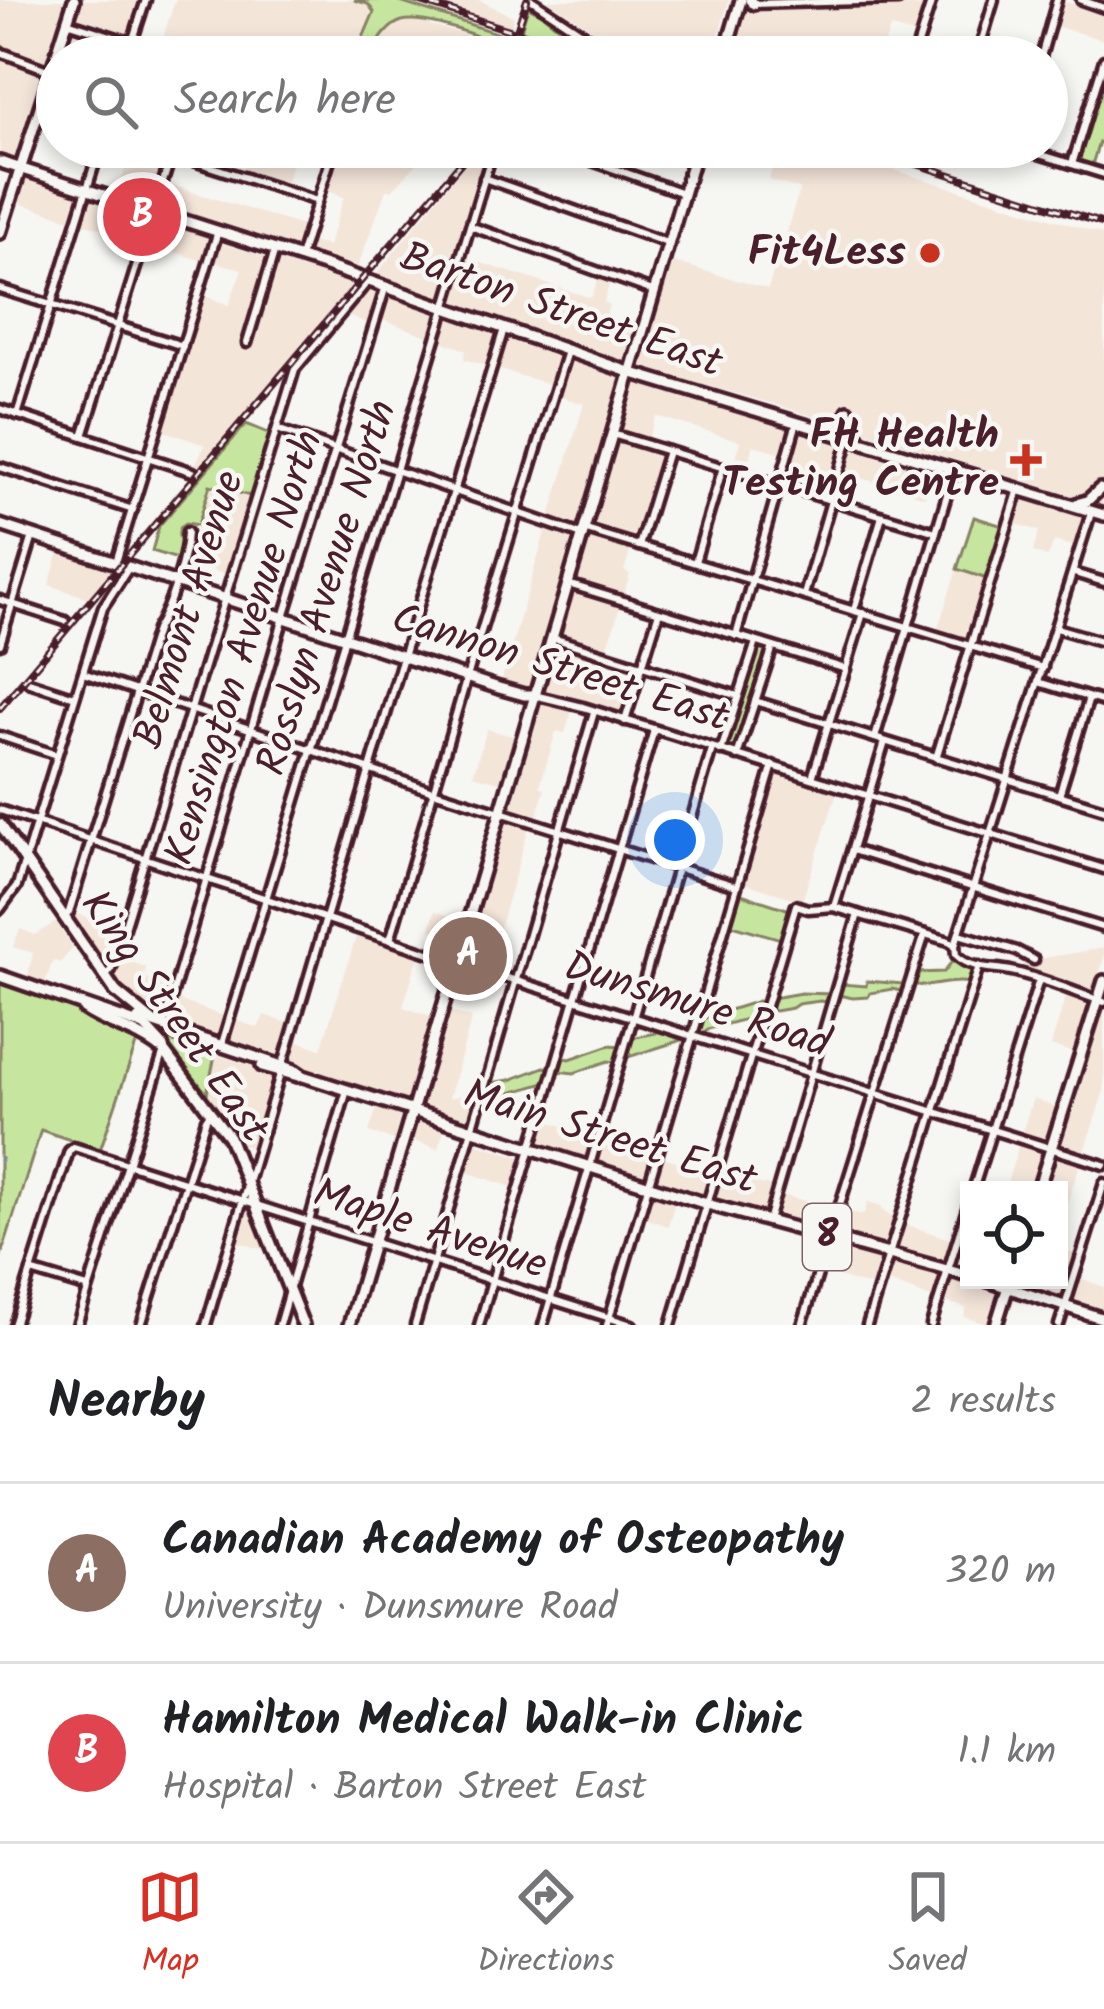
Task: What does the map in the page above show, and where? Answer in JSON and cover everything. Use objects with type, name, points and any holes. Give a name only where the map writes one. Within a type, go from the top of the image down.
[{"type":"main road","points":[[62,36],[74,0]]},
{"type":"main road","points":[[732,36],[746,2]]},
{"type":"main road","points":[[0,233],[36,117]]},
{"type":"main road","name":"Barton Street East","points":[[0,162],[300,257],[629,373],[1098,513]]},
{"type":"main road","points":[[349,1325],[691,168]]},
{"type":"main road","points":[[843,436],[848,411],[852,430],[862,442]]},
{"type":"main road","points":[[1071,505],[1087,501],[1100,489],[1098,513]]},
{"type":"main road","name":"Cannon Street East","points":[[0,525],[534,695]]},
{"type":"main road","name":"King Street East","points":[[0,824],[123,1002],[162,1045],[230,1137],[303,1325]]},
{"type":"main road","name":"Main Street East","points":[[0,976],[530,1150],[960,1273]]},
{"type":"main road","points":[[1041,1181],[1104,981]]},
{"type":"main road","name":"Main Street East","points":[[116,991],[146,1018],[280,1069]]},
{"type":"main road","points":[[63,998],[164,1051]]},
{"type":"main road","points":[[98,1010],[121,1012],[123,1002]]},
{"type":"main road","points":[[995,1325],[1006,1289]]},
{"type":"main road","points":[[1024,1289],[1104,1319]]},
{"type":"street","points":[[134,36],[146,0]]},
{"type":"street","points":[[532,0],[585,36]]},
{"type":"street","points":[[746,2],[898,0]]},
{"type":"street","points":[[921,36],[932,0]]},
{"type":"street","points":[[983,36],[994,0]]},
{"type":"street","points":[[1047,36],[1057,0]]},
{"type":"street","points":[[1082,0],[1104,8]]},
{"type":"street","points":[[67,22],[110,36]]},
{"type":"street","points":[[0,52],[36,66]]},
{"type":"street","points":[[1072,164],[1104,60]]},
{"type":"street","points":[[1068,163],[1104,174]]},
{"type":"street","points":[[17,415],[94,168]]},
{"type":"street","points":[[83,436],[168,168]]},
{"type":"street","points":[[222,168],[317,201]]},
{"type":"street","points":[[300,257],[328,168]]},
{"type":"street","name":"Rosslyn Avenue North","points":[[221,1046],[487,168]]},
{"type":"street","points":[[612,168],[683,193]]},
{"type":"street","points":[[484,178],[670,244]]},
{"type":"street","points":[[470,226],[654,292]]},
{"type":"street","points":[[116,562],[218,231]]},
{"type":"street","points":[[247,343],[274,250]]},
{"type":"street","name":"Belmont Avenue","points":[[105,977],[146,858],[295,369],[368,280]]},
{"type":"street","name":"Kensington Avenue North","points":[[163,1026],[386,287]]},
{"type":"street","points":[[0,289],[183,346]]},
{"type":"street","points":[[206,1325],[505,328]]},
{"type":"street","points":[[391,940],[567,350]]},
{"type":"street","points":[[0,410],[194,472]]},
{"type":"street","points":[[736,636],[797,422]]},
{"type":"street","points":[[277,429],[517,513],[1043,668]]},
{"type":"street","points":[[611,434],[936,532]]},
{"type":"street","points":[[804,595],[832,500],[843,436]]},
{"type":"street","points":[[639,546],[668,451]]},
{"type":"street","points":[[0,467],[133,510]]},
{"type":"street","points":[[695,562],[723,467]]},
{"type":"street","points":[[875,738],[955,470]]},
{"type":"street","points":[[936,758],[1019,489]]},
{"type":"street","points":[[1098,513],[1038,682],[956,955],[1101,1001]]},
{"type":"street","points":[[812,778],[846,669],[883,515]]},
{"type":"street","points":[[63,918],[69,912],[187,532]]},
{"type":"street","points":[[0,644],[33,536]]},
{"type":"street","points":[[0,909],[14,892],[25,862],[103,607],[129,567]]},
{"type":"street","points":[[1074,573],[1104,582]]},
{"type":"street","points":[[567,584],[846,669]]},
{"type":"street","points":[[0,600],[65,621]]},
{"type":"street","points":[[625,721],[659,612]]},
{"type":"street","points":[[1056,628],[1104,642]]},
{"type":"street","points":[[551,638],[738,696]]},
{"type":"street","points":[[543,1325],[677,867],[756,642]]},
{"type":"street","points":[[736,756],[773,647]]},
{"type":"street","points":[[83,673],[433,791],[736,886]]},
{"type":"street","points":[[29,682],[75,697]]},
{"type":"street","points":[[1038,682],[1104,702]]},
{"type":"street","name":"Cannon Street East","points":[[534,695],[1104,869]]},
{"type":"street","points":[[1059,795],[1089,698]]},
{"type":"street","points":[[755,701],[1104,808]]},
{"type":"street","points":[[415,1325],[594,712]]},
{"type":"street","points":[[479,1325],[654,730]]},
{"type":"street","points":[[0,736],[57,755]]},
{"type":"street","points":[[834,907],[885,742]]},
{"type":"street","points":[[608,1322],[773,765]]},
{"type":"street","name":"Dunsmure Road","points":[[0,810],[515,981],[1104,1165]]},
{"type":"street","points":[[852,850],[1104,928]]},
{"type":"street","points":[[671,1325],[796,905],[834,907],[956,945]]},
{"type":"street","points":[[768,1221],[858,914]]},
{"type":"street","points":[[802,1325],[925,934]]},
{"type":"street","points":[[959,934],[1034,960]]},
{"type":"street","points":[[867,1325],[979,966]]},
{"type":"street","points":[[976,1181],[1039,980]]},
{"type":"street","points":[[76,1325],[164,1051]]},
{"type":"street","points":[[279,1325],[347,1090]]},
{"type":"street","points":[[141,1325],[211,1112]]},
{"type":"street","name":"Maple Avenue","points":[[31,1271],[74,1147],[608,1322],[632,1325]]},
{"type":"street","points":[[1059,1325],[1104,1183]]},
{"type":"street","points":[[931,1325],[960,1231]]},
{"type":"street","points":[[14,1325],[31,1271],[88,1288]]},
{"type":"shaded area","points":[[0,0],[64,0],[53,36],[36,36],[36,62],[0,48]]},
{"type":"shaded area","points":[[80,0],[151,0],[140,36],[69,36]]},
{"type":"shaded area","points":[[175,0],[370,0],[471,36],[164,36]]},
{"type":"shaded area","points":[[429,0],[479,0],[514,17],[511,27]]},
{"type":"shaded area","points":[[547,0],[729,0],[718,36],[603,36]]},
{"type":"shaded area","points":[[1063,1],[1104,14],[1104,40],[1055,26]]},
{"type":"shaded area","points":[[926,7],[918,35],[890,28],[887,36],[738,36],[749,11]]},
{"type":"shaded area","points":[[0,58],[36,71],[36,96],[17,159],[0,155]]},
{"type":"shaded area","points":[[126,168],[162,168],[157,181],[316,230],[311,242],[328,246],[344,197],[327,191],[332,168],[413,168],[392,190],[386,190],[357,269],[118,193]]},
{"type":"shaded area","points":[[244,168],[291,168],[285,186],[243,172]]},
{"type":"shaded area","points":[[462,168],[482,168],[441,298],[375,276]]},
{"type":"shaded area","points":[[772,168],[888,168],[1104,235],[1104,506],[640,367],[670,261],[768,289],[800,189],[769,180]]},
{"type":"shaded area","points":[[24,176],[212,238],[206,262],[16,202]]},
{"type":"shaded area","points":[[221,243],[357,285],[199,470],[193,469],[205,445],[164,431],[204,296],[229,305],[242,269],[215,262]]},
{"type":"shaded area","points":[[466,258],[591,298],[599,277],[610,281],[603,323],[635,334],[625,364],[450,303]]},
{"type":"shaded area","points":[[364,288],[380,293],[370,324],[343,314]]},
{"type":"shaded area","points":[[389,297],[561,356],[552,385],[464,359],[466,350],[381,319]]},
{"type":"shaded area","points":[[569,360],[621,378],[576,528],[549,520],[584,404],[558,396]]},
{"type":"shaded area","points":[[633,381],[790,430],[783,453],[753,445],[746,470],[734,466],[740,441],[656,416],[647,441],[618,432]]},
{"type":"shaded area","points":[[799,433],[948,478],[943,496],[927,491],[925,497],[847,474],[845,478],[810,467],[808,473],[789,467]]},
{"type":"shaded area","points":[[616,441],[661,454],[624,571],[630,574],[597,682],[610,687],[608,697],[626,702],[623,715],[541,690]]},
{"type":"shaded area","points":[[210,484],[250,496],[227,575],[187,562]]},
{"type":"shaded area","points":[[1021,500],[1085,518],[1077,547],[1054,541],[1048,557],[1033,552],[1039,531],[1014,523]]},
{"type":"shaded area","points":[[546,529],[576,538],[529,692],[501,683]]},
{"type":"shaded area","points":[[60,549],[114,567],[91,599],[49,585]]},
{"type":"shaded area","points":[[957,569],[987,579],[967,640],[937,631]]},
{"type":"shaded area","points":[[540,701],[572,710],[565,733],[556,731],[536,819],[508,811]]},
{"type":"shaded area","points":[[487,729],[515,737],[503,783],[473,775]]},
{"type":"shaded area","points":[[773,774],[837,792],[802,901],[744,883]]},
{"type":"shaded area","points":[[504,820],[529,827],[488,967],[462,959]]},
{"type":"shaded area","points":[[435,911],[461,920],[449,954],[438,951],[443,934],[430,929]]},
{"type":"shaded area","points":[[73,913],[119,930],[107,969],[71,922]]},
{"type":"shaded area","points":[[56,922],[73,948],[60,963],[53,960],[44,986],[27,979],[33,953],[13,947],[20,929],[35,935]]},
{"type":"shaded area","points":[[356,937],[419,954],[403,1007],[434,1017],[407,1102],[167,1023],[175,999],[258,1028],[264,1015],[291,1024],[287,1037],[321,1049]]},
{"type":"shaded area","points":[[1104,948],[1093,993],[1021,970],[1026,961]]},
{"type":"shaded area","points":[[119,958],[146,967],[145,977],[170,989],[160,1022],[140,1010],[111,977]]},
{"type":"shaded area","points":[[1066,995],[1091,1002],[1076,1053],[1051,1046]]},
{"type":"shaded area","points":[[1104,1004],[1104,1091],[1068,1201],[1068,1181],[1048,1181]]},
{"type":"shaded area","points":[[449,1011],[472,1018],[449,1098],[480,1091],[470,1123],[422,1108],[420,1101]]},
{"type":"shaded area","points":[[215,1055],[274,1075],[253,1147],[241,1145],[207,1094]]},
{"type":"shaded area","points":[[1033,1099],[1057,1107],[1045,1143],[1021,1135]]},
{"type":"shaded area","points":[[377,1108],[400,1117],[394,1140],[369,1132]]},
{"type":"shaded area","points":[[544,1120],[743,1182],[781,1189],[781,1195],[863,1215],[868,1202],[881,1206],[902,1223],[952,1240],[946,1263],[715,1201],[536,1144]]},
{"type":"shaded area","points":[[419,1123],[444,1130],[438,1149],[411,1140]]},
{"type":"shaded area","points":[[475,1143],[521,1157],[512,1187],[466,1172]]},
{"type":"shaded area","points":[[1019,1144],[1044,1152],[1035,1181],[1008,1181]]},
{"type":"shaded area","points":[[651,1196],[675,1202],[668,1226],[645,1218]]},
{"type":"shaded area","points":[[244,1209],[252,1211],[269,1251],[234,1241]]},
{"type":"shaded area","points":[[833,1248],[881,1261],[873,1287],[825,1273]]},
{"type":"shaded area","points":[[1068,1252],[1078,1255],[1072,1275],[1104,1287],[1104,1312],[1034,1289],[1068,1289]]},
{"type":"shaded area","points":[[893,1262],[940,1277],[934,1299],[886,1281]]},
{"type":"shaded area","points":[[951,1280],[960,1283],[960,1289],[999,1294],[990,1325],[964,1317],[966,1308],[944,1301]]},
{"type":"green space","points":[[354,0],[394,0],[506,36],[477,36],[411,20],[396,23],[383,36],[364,36],[374,12],[368,4]]},
{"type":"green space","points":[[528,7],[570,36],[540,36],[521,30]]},
{"type":"green space","points":[[1104,75],[1104,142],[1099,142],[1092,165],[1079,158]]},
{"type":"green space","points":[[246,424],[271,434],[250,496],[210,485],[198,525],[186,523],[179,530],[182,545],[177,559],[152,551],[159,526]]},
{"type":"green space","points":[[974,517],[1003,526],[987,579],[957,569]]},
{"type":"green space","points":[[758,646],[768,650],[736,749],[725,745]]},
{"type":"green space","points":[[738,893],[790,910],[781,939],[729,924]]},
{"type":"green space","points":[[953,960],[972,970],[969,983],[913,984],[915,973],[944,972]]},
{"type":"green space","points":[[867,981],[904,984],[901,991],[868,997],[838,995],[841,984],[866,986]]},
{"type":"green space","points":[[0,984],[83,1012],[99,1024],[138,1039],[100,1150],[41,1130],[0,1259]]},
{"type":"green space","points":[[831,994],[828,1002],[769,1009],[772,998]]},
{"type":"green space","points":[[763,1002],[758,1019],[699,1033],[701,1019]]},
{"type":"green space","points":[[658,1030],[682,1040],[625,1058],[631,1038]]},
{"type":"green space","points":[[166,1042],[215,1055],[207,1094]]},
{"type":"green space","points":[[610,1045],[621,1046],[615,1062],[574,1073],[557,1071],[561,1057],[570,1059]]},
{"type":"green space","points":[[549,1068],[545,1083],[503,1095],[486,1093],[489,1083]]},
{"type":"railway","points":[[415,0],[528,36]]},
{"type":"railway","points":[[515,36],[527,0]]},
{"type":"railway","points":[[0,708],[456,168]]},
{"type":"railway","points":[[929,168],[1104,224]]},
{"type":"place","name":"Hamilton Medical Walk-in Clinic","points":[[142,217]]},
{"type":"place","name":"Fit4Less","points":[[930,253]]},
{"type":"place","name":"FH Health Testing Centre","points":[[1026,460]]},
{"type":"place","name":"Canadian Academy of Osteopathy","points":[[468,956]]}]
